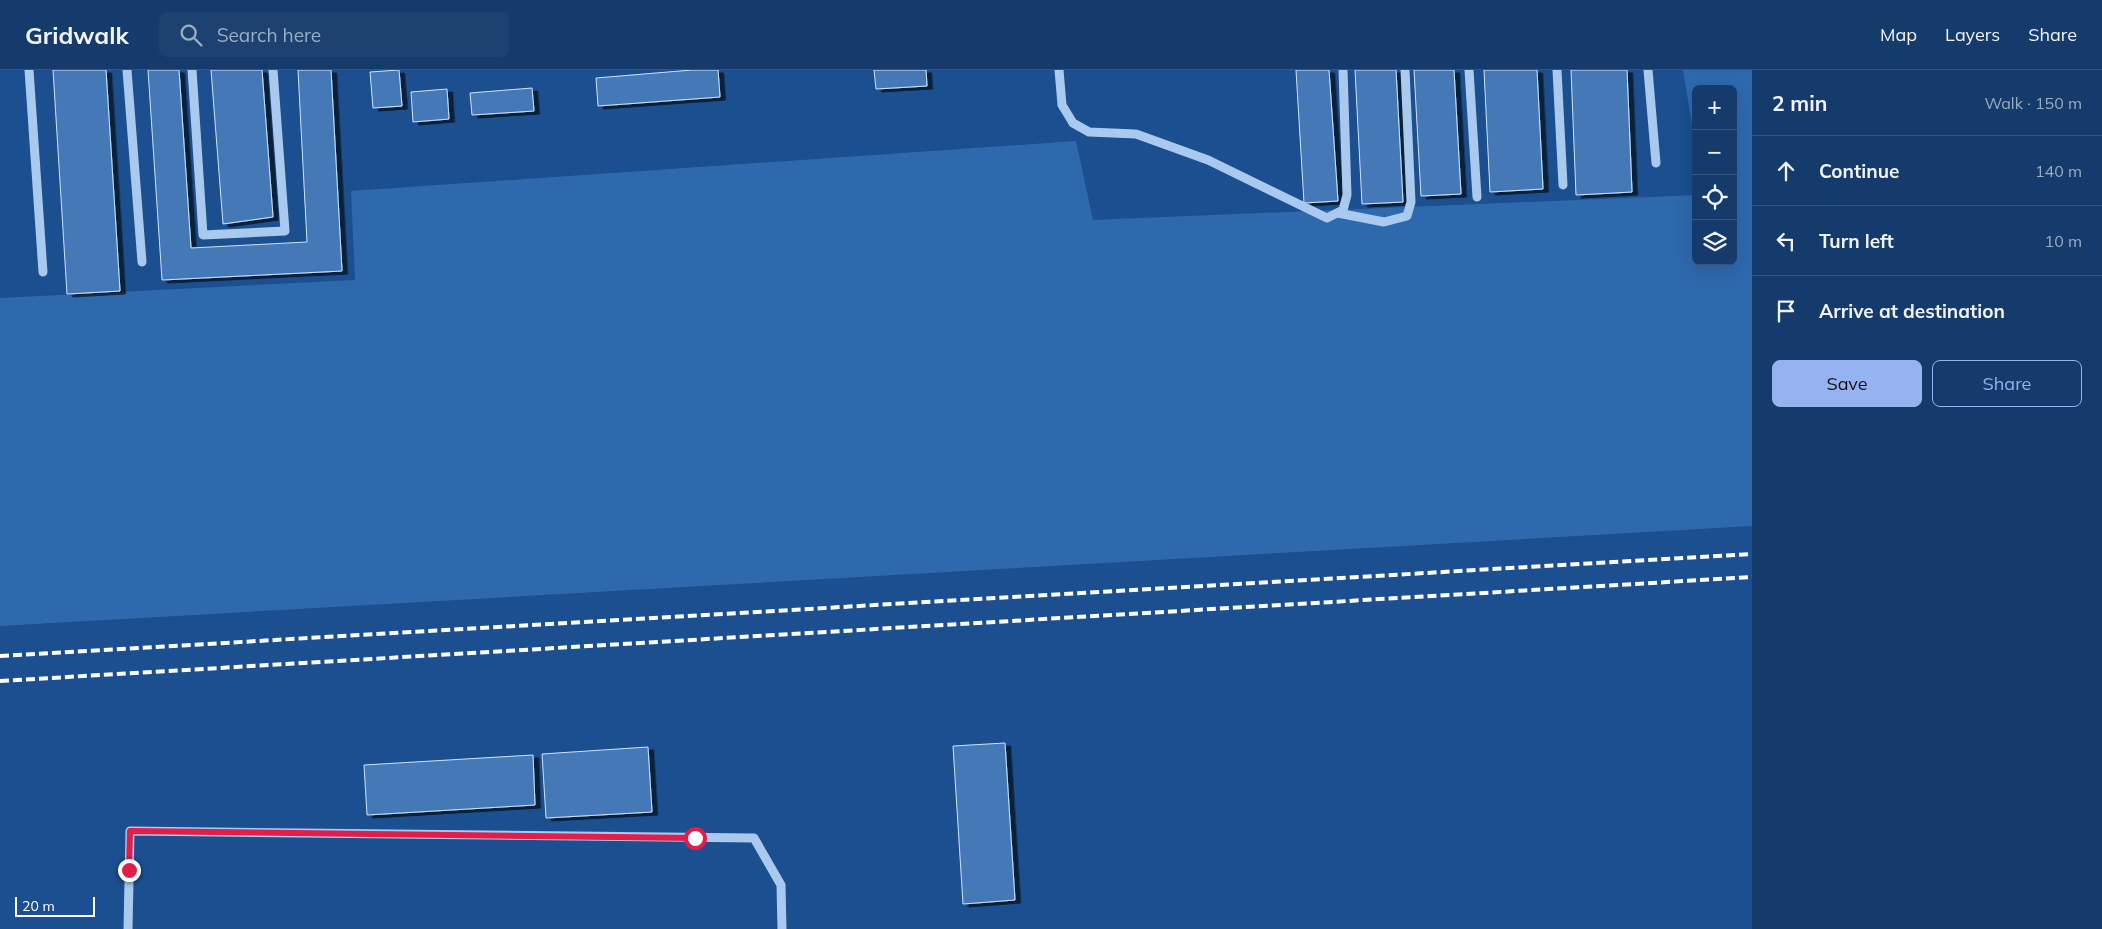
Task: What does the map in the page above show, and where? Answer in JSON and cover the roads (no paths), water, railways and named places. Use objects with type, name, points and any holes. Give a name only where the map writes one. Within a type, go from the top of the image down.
[{"type":"street","points":[[29,70],[43,272]]},
{"type":"street","points":[[127,70],[142,262]]},
{"type":"street","points":[[192,70],[203,235],[285,231],[273,70]]},
{"type":"street","points":[[1058,70],[1062,105],[1072,123],[1090,132],[1136,134],[1208,160],[1327,218],[1343,210],[1347,195],[1343,70]]},
{"type":"street","points":[[1338,212],[1384,222],[1407,216],[1411,202],[1405,70]]},
{"type":"street","points":[[1470,70],[1477,197]]},
{"type":"street","points":[[1556,70],[1563,185]]},
{"type":"street","points":[[1648,70],[1656,163]]},
{"type":"street","points":[[128,929],[130,831],[754,838],[781,886],[782,929]]},
{"type":"railway","points":[[0,656],[1752,554]]},
{"type":"railway","points":[[0,681],[1752,577]]}]
